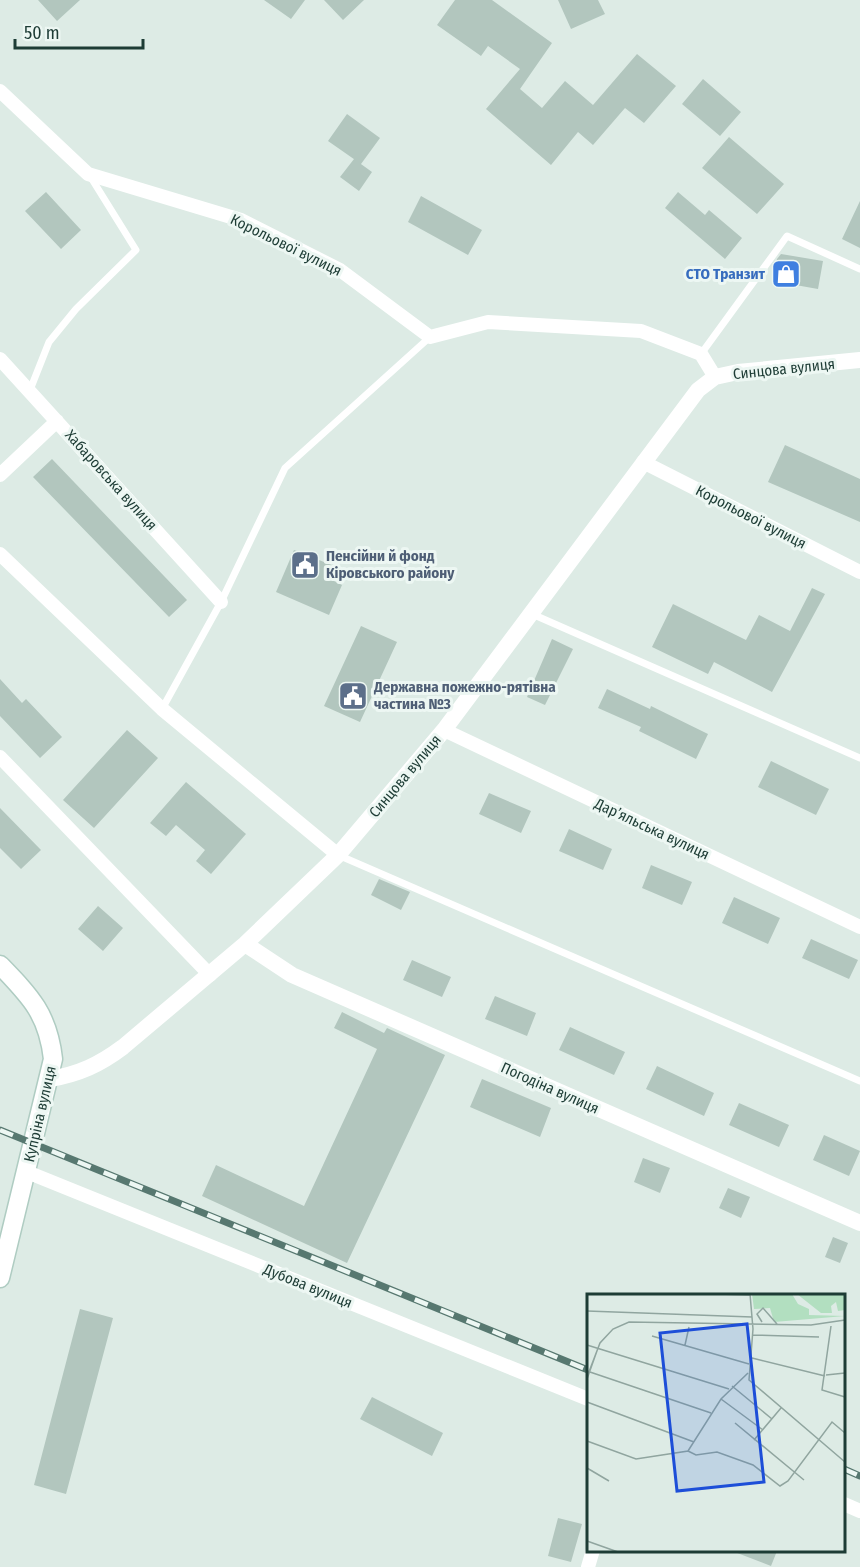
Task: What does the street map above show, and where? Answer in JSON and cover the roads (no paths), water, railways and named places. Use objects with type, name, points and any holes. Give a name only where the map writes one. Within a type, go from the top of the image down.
[{"type":"main road","name":"Купріна вулиця","points":[[0,965],[32,998],[43,1014],[51,1038],[53,1059],[27,1172],[6,1231],[0,1278]]},
{"type":"street","name":"Корольової вулиця","points":[[0,91],[88,174],[241,220],[340,270],[430,337]]},
{"type":"street","points":[[430,337],[488,322],[641,330],[701,354],[715,377]]},
{"type":"street","name":"Хабаровська вулиця","points":[[0,359],[221,602]]},
{"type":"street","name":"Синцова вулиця","points":[[50,1079],[78,1074],[102,1063],[210,975],[338,855],[444,730],[698,390],[715,377],[767,369],[860,360]]},
{"type":"street","points":[[0,476],[57,421]]},
{"type":"street","name":"Корольової вулиця","points":[[643,462],[860,572]]},
{"type":"street","points":[[0,554],[162,709],[338,855]]},
{"type":"street","name":"Дар’яльська вулиця","points":[[444,730],[860,927]]},
{"type":"street","points":[[0,757],[210,975]]},
{"type":"street","name":"Погодіна вулиця","points":[[245,944],[292,975],[860,1223]]},
{"type":"street","name":"Дубова вулиця","points":[[27,1172],[587,1399]]},
{"type":"street","points":[[845,1505],[860,1511]]},
{"type":"street","points":[[588,1567],[593,1552]]},
{"type":"lane","points":[[30,390],[49,342],[76,309],[136,250],[88,174]]},
{"type":"lane","points":[[701,354],[787,236],[860,269]]},
{"type":"lane","points":[[162,709],[221,602],[285,468],[430,337]]},
{"type":"lane","points":[[532,614],[860,758]]},
{"type":"lane","points":[[338,855],[860,1081]]},
{"type":"railway","points":[[0,1130],[587,1370]]},
{"type":"railway","points":[[845,1469],[860,1476]]},
{"type":"place","name":"СТО Транзит","points":[[786,274]]},
{"type":"place","name":"Пенсійни й фонд Кіровського району","points":[[305,565]]},
{"type":"place","name":"Державна пожежно-рятівна частина №3","points":[[353,696]]}]
